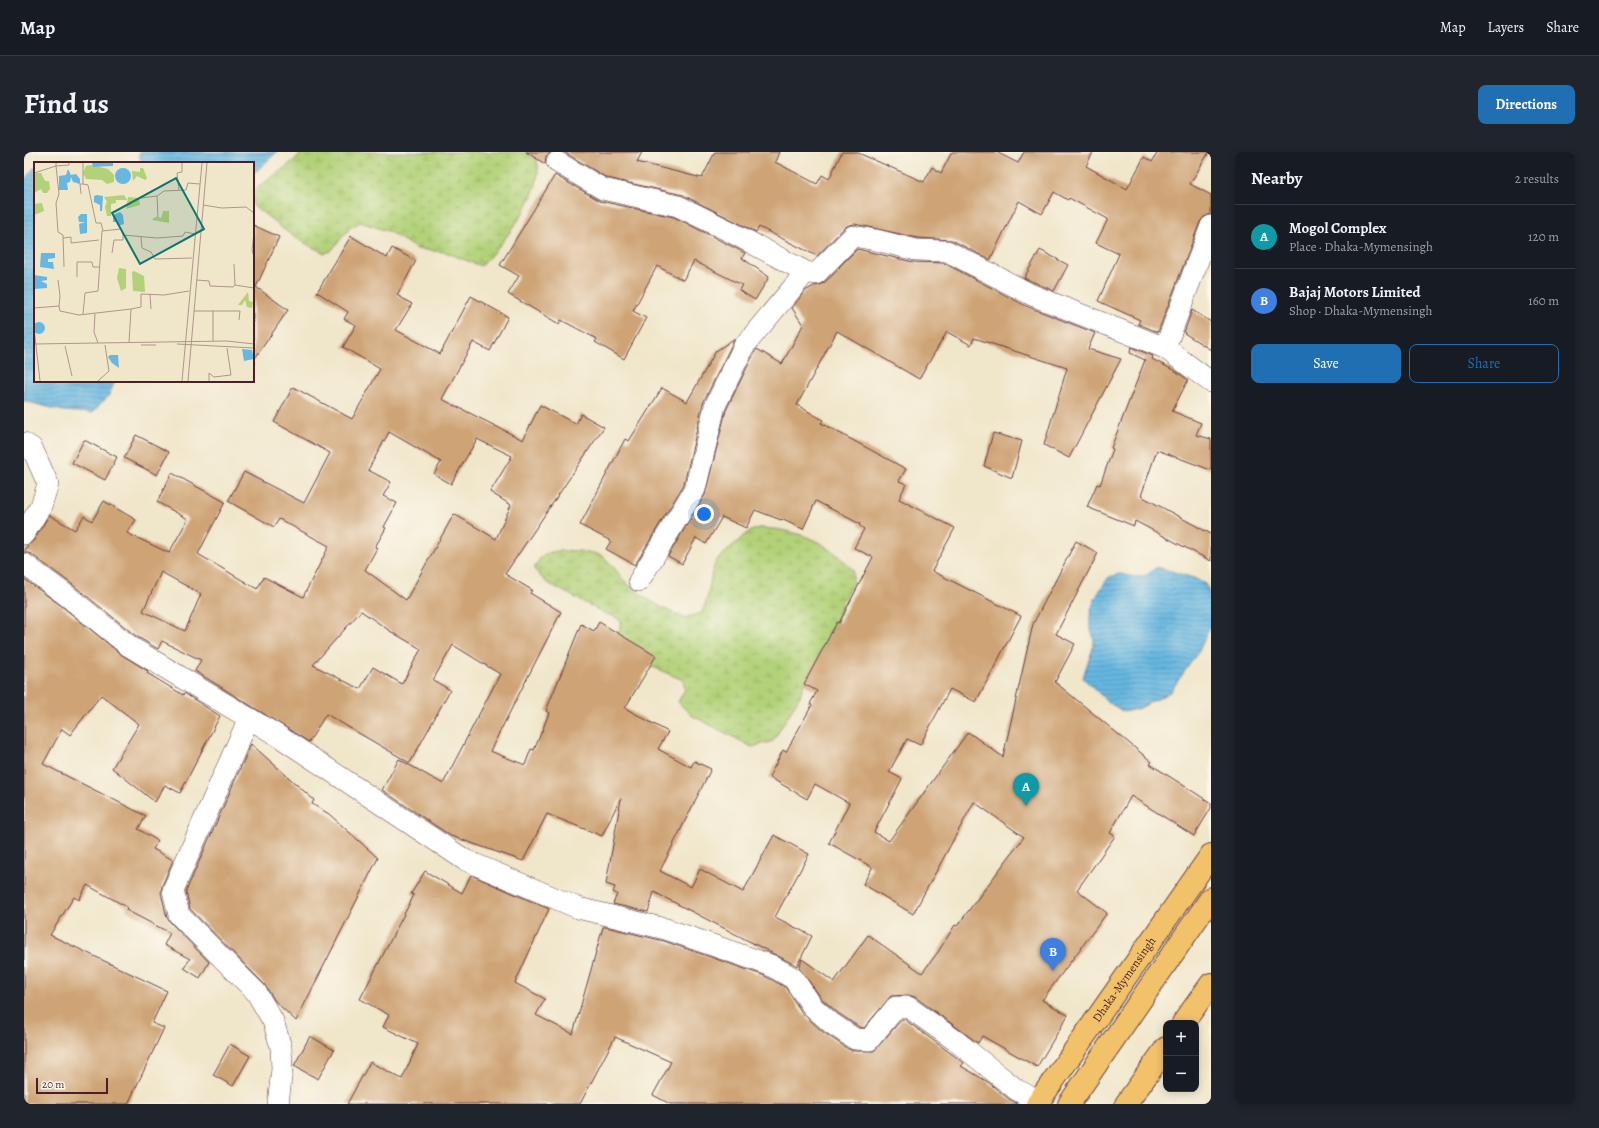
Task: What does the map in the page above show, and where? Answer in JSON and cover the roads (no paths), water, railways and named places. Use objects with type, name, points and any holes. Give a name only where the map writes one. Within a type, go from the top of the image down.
[{"type":"highway","name":"Dhaka-Mymensingh","points":[[1038,1103],[1211,854]]},
{"type":"highway","points":[[1069,1104],[1211,898]]},
{"type":"highway","points":[[1186,1020],[1211,984]]},
{"type":"highway","points":[[1126,1104],[1163,1052]]},
{"type":"street","points":[[557,162],[603,189],[678,206],[806,272],[816,274],[853,236],[916,250],[947,251],[1032,296],[1165,348],[1211,382]]},
{"type":"street","points":[[1165,348],[1211,226]]},
{"type":"street","points":[[639,581],[695,489],[715,406],[744,346],[806,272]]},
{"type":"street","points":[[24,443],[32,448],[48,484],[41,506],[24,534]]},
{"type":"street","points":[[24,564],[66,595],[129,646],[277,735],[465,860],[578,908],[666,929],[770,965],[793,978],[813,1007],[831,1023],[855,1039],[869,1040],[896,1007],[908,1007],[956,1041],[1017,1090],[1038,1103]]},
{"type":"street","points":[[249,718],[173,890],[179,915],[256,992],[273,1021],[281,1047],[282,1069],[278,1104]]},
{"type":"water","points":[[140,152],[277,152],[254,173],[254,162],[142,162],[139,156]]},
{"type":"water","points":[[34,168],[34,382],[115,382],[108,397],[92,413],[64,411],[24,401],[24,180]]},
{"type":"water","points":[[1157,567],[1194,578],[1205,584],[1208,589],[1211,610],[1211,625],[1199,651],[1170,692],[1140,708],[1124,712],[1108,702],[1083,678],[1094,640],[1090,627],[1092,606],[1109,577],[1120,574],[1136,577],[1147,575]]},
{"type":"place","name":"Mogol Complex","points":[[1026,806]]},
{"type":"place","name":"Bajaj Motors Limited","points":[[1053,971]]}]
